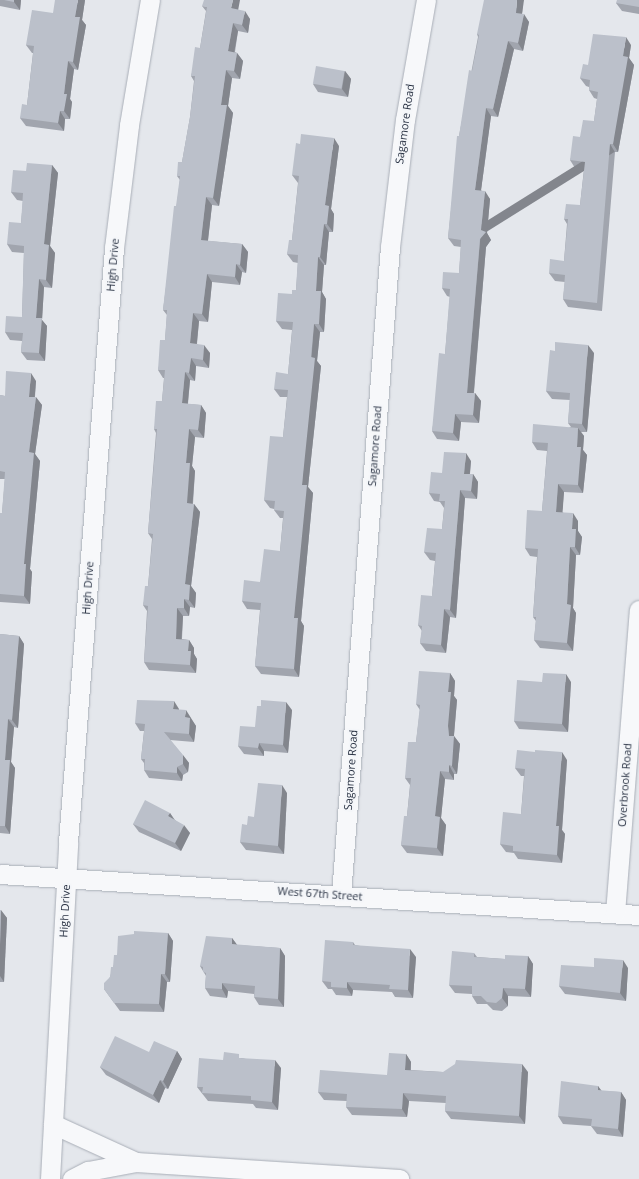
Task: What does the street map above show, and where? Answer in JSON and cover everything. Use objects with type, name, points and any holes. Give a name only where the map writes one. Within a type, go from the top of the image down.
[{"type":"street","name":"High Drive","points":[[50,1179],[67,878],[114,248],[129,125],[150,0]]},
{"type":"street","name":"Sagamore Road","points":[[341,895],[390,247],[405,120],[426,0]]},
{"type":"street","name":"Overbrook Road","points":[[615,913],[639,610]]},
{"type":"street","name":"West 67th Street","points":[[0,874],[639,915]]},
{"type":"street","points":[[53,1124],[136,1162]]},
{"type":"street","points":[[72,1179],[88,1171],[136,1162],[399,1179]]},
{"type":"building","points":[[55,0],[78,0],[75,17],[80,17],[73,62],[68,61],[64,94],[67,94],[64,111],[60,111],[58,123],[20,118],[22,104],[27,105],[34,46],[26,45],[32,10],[53,13]]},
{"type":"building","points":[[204,0],[233,0],[231,8],[245,11],[242,25],[233,23],[228,51],[237,53],[234,71],[226,70],[221,105],[227,105],[213,198],[206,197],[201,240],[242,244],[240,265],[236,264],[235,277],[207,274],[202,314],[193,313],[190,343],[204,345],[203,360],[191,358],[189,373],[185,372],[182,403],[201,405],[198,430],[189,429],[186,463],[190,463],[187,503],[194,504],[185,584],[190,585],[189,600],[184,599],[184,608],[177,608],[176,639],[189,640],[188,651],[191,651],[190,665],[144,662],[148,606],[143,605],[145,586],[148,586],[153,534],[148,533],[157,429],[154,429],[156,401],[162,401],[165,370],[158,370],[160,340],[165,340],[167,310],[163,310],[174,206],[176,206],[180,176],[177,176],[178,162],[182,162],[190,117],[195,76],[191,76],[195,47],[200,48],[207,7],[202,6]]},
{"type":"building","points":[[484,0],[517,0],[516,13],[524,14],[518,43],[508,41],[493,109],[486,108],[475,190],[485,191],[481,230],[486,232],[480,239],[467,393],[475,393],[473,415],[455,414],[453,433],[432,431],[439,353],[445,354],[450,289],[442,288],[443,272],[459,273],[461,240],[448,238],[457,136],[459,136],[469,70],[472,71],[479,35],[477,34]]},
{"type":"building","points":[[617,0],[639,0],[639,7],[616,3]]},
{"type":"building","points":[[593,34],[626,37],[623,56],[628,57],[613,144],[610,144],[597,303],[563,299],[565,275],[549,273],[550,259],[564,261],[568,219],[564,219],[566,204],[580,205],[585,162],[570,160],[573,136],[580,137],[583,120],[594,121],[598,92],[589,90],[590,80],[580,78],[583,64],[588,65]]},
{"type":"building","points":[[316,66],[345,71],[341,89],[313,84]]},
{"type":"building","points":[[301,134],[334,138],[325,205],[329,206],[327,224],[324,224],[320,257],[318,257],[316,291],[321,291],[319,324],[314,324],[311,357],[315,358],[302,485],[307,485],[294,618],[298,618],[294,669],[255,666],[261,603],[242,601],[244,580],[260,582],[264,549],[280,551],[284,511],[274,510],[275,501],[264,500],[270,436],[283,437],[288,390],[274,389],[276,372],[288,374],[293,322],[276,321],[278,293],[292,294],[292,290],[296,290],[298,255],[287,254],[289,240],[292,240],[299,176],[292,175],[296,143],[300,144]]},
{"type":"building","points":[[27,163],[52,165],[44,244],[49,245],[46,280],[39,279],[36,318],[42,318],[39,353],[21,352],[23,333],[5,332],[6,316],[22,317],[24,246],[7,244],[9,222],[21,223],[23,193],[11,192],[13,170],[26,171]]},
{"type":"building","points":[[555,342],[588,345],[582,424],[568,423],[570,393],[546,391],[550,350],[555,351]]},
{"type":"building","points":[[6,371],[31,373],[29,397],[36,397],[29,452],[34,453],[24,564],[26,564],[24,596],[0,594],[0,513],[2,513],[5,472],[0,471],[0,395],[5,396]]},
{"type":"building","points":[[533,424],[578,428],[577,447],[581,447],[578,485],[558,484],[556,512],[573,513],[572,529],[576,529],[575,547],[570,547],[567,604],[571,605],[567,643],[534,640],[536,617],[533,617],[538,549],[525,548],[527,510],[542,511],[548,443],[532,442]]},
{"type":"building","points":[[444,452],[466,453],[464,474],[473,474],[471,491],[460,490],[450,610],[444,609],[441,645],[420,643],[422,626],[418,625],[421,595],[432,596],[436,553],[424,552],[427,528],[442,529],[445,501],[439,501],[440,494],[429,493],[431,472],[442,473]]},
{"type":"building","points":[[0,634],[19,636],[12,720],[8,719],[5,760],[10,760],[5,826],[0,826]]},
{"type":"building","points":[[419,671],[450,673],[448,692],[451,692],[448,726],[449,736],[454,736],[452,766],[449,765],[449,772],[440,771],[435,816],[440,817],[437,848],[401,845],[404,816],[407,816],[411,778],[405,778],[408,742],[416,742],[420,705],[416,704]]},
{"type":"building","points":[[543,673],[566,674],[562,724],[514,721],[517,680],[542,682]]},
{"type":"building","points":[[137,700],[174,701],[173,709],[186,710],[185,717],[190,718],[189,734],[164,732],[183,755],[183,764],[177,767],[177,773],[144,770],[145,759],[141,759],[145,724],[135,723]]},
{"type":"building","points":[[261,700],[286,702],[283,745],[259,743],[258,748],[238,746],[240,726],[255,727],[257,706],[261,706]]},
{"type":"building","points":[[517,750],[562,752],[556,826],[559,826],[557,855],[513,851],[513,846],[500,844],[503,812],[521,814],[525,769],[515,768]]},
{"type":"building","points":[[258,783],[282,785],[278,846],[240,842],[242,824],[247,825],[248,816],[254,817]]},
{"type":"building","points":[[145,800],[170,813],[168,816],[184,825],[175,843],[133,824]]},
{"type":"building","points":[[0,910],[1,910],[0,945]]},
{"type":"building","points":[[134,931],[168,933],[165,974],[161,974],[159,1004],[114,1003],[104,989],[104,983],[110,977],[111,967],[113,967],[114,955],[117,955],[118,936],[134,934]]},
{"type":"building","points":[[206,936],[232,938],[232,944],[280,948],[278,999],[254,997],[255,986],[222,983],[222,989],[205,988],[206,973],[203,972],[203,967],[200,966]]},
{"type":"building","points":[[325,940],[353,942],[353,945],[410,949],[408,990],[389,989],[390,985],[347,982],[347,988],[331,987],[331,982],[322,981]]},
{"type":"building","points":[[452,951],[474,953],[474,957],[505,959],[505,955],[528,956],[525,989],[503,988],[502,998],[496,1003],[487,1002],[481,996],[472,996],[472,986],[449,985]]},
{"type":"building","points":[[594,958],[623,960],[620,993],[559,986],[561,965],[594,967]]},
{"type":"building","points":[[115,1036],[149,1052],[154,1041],[177,1051],[163,1081],[160,1080],[153,1095],[100,1067]]},
{"type":"building","points":[[224,1052],[239,1054],[239,1058],[275,1060],[272,1102],[251,1100],[251,1096],[202,1093],[203,1087],[197,1087],[199,1058],[223,1060]]},
{"type":"building","points":[[389,1053],[406,1054],[405,1070],[443,1072],[455,1064],[456,1060],[522,1064],[519,1116],[445,1111],[446,1096],[403,1093],[402,1109],[346,1107],[347,1094],[318,1092],[320,1070],[387,1075]]},
{"type":"building","points":[[561,1081],[598,1086],[598,1090],[621,1092],[618,1129],[591,1126],[592,1119],[558,1116]]}]
